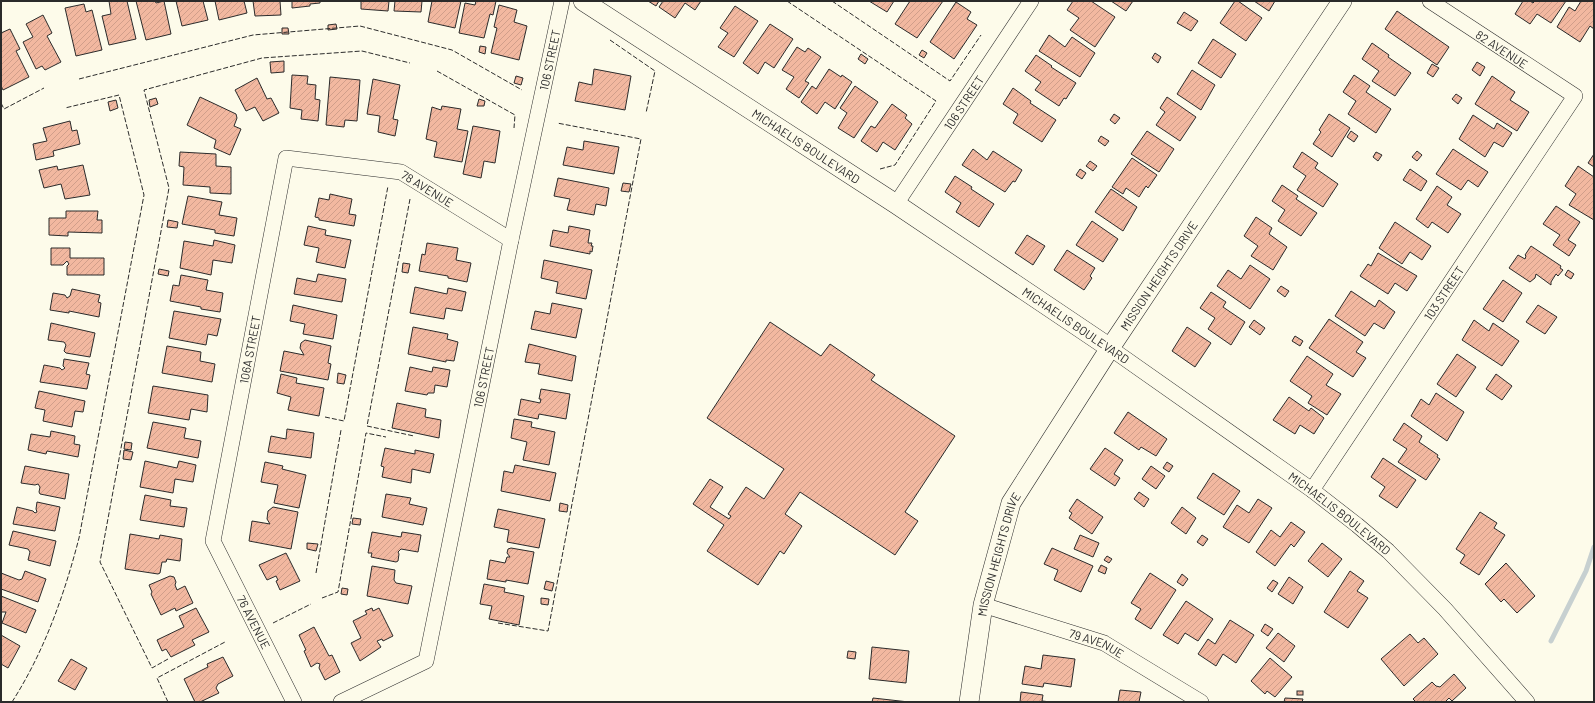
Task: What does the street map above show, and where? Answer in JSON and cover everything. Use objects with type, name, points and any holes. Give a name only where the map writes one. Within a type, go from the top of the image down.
[{"type":"street","name":"106 STREET","points":[[341,702],[426,661],[511,240],[562,1]]},
{"type":"street","name":"MICHAELIS BOULEVARD","points":[[583,1],[896,204],[1110,348],[1312,490],[1358,525],[1413,575],[1527,702]]},
{"type":"street","name":"MISSION HEIGHTS DRIVE","points":[[970,702],[983,605],[1011,503],[1110,348],[1342,1]]},
{"type":"street","name":"82 AVENUE","points":[[1430,1],[1575,96]]},
{"type":"street","name":"106 STREET","points":[[896,204],[1026,2]]},
{"type":"street","name":"103 STREET","points":[[1312,490],[1575,96]]},
{"type":"street","name":"78 AVENUE","points":[[286,158],[400,172],[511,240]]},
{"type":"street","name":"106A STREET","points":[[213,541],[286,158]]},
{"type":"street","name":"76 AVENUE","points":[[213,541],[294,702]]},
{"type":"street","name":"79 AVENUE","points":[[983,605],[1104,643],[1201,702]]},
{"type":"building","points":[[109,1],[127,1],[136,39],[109,45],[102,16],[111,14]]},
{"type":"building","points":[[136,1],[155,1],[156,3],[164,1],[171,34],[146,40]]},
{"type":"building","points":[[176,1],[203,1],[208,20],[182,26]]},
{"type":"building","points":[[215,1],[244,1],[247,13],[219,20]]},
{"type":"building","points":[[253,1],[280,1],[281,15],[255,16]]},
{"type":"building","points":[[292,1],[320,1],[320,3],[292,8]]},
{"type":"building","points":[[361,1],[389,1],[388,11],[361,9]]},
{"type":"building","points":[[395,1],[422,1],[421,12],[394,11]]},
{"type":"building","points":[[432,1],[461,1],[455,28],[428,22]]},
{"type":"building","points":[[476,1],[496,1],[493,15],[490,14],[484,38],[459,33],[465,3],[475,5]]},
{"type":"building","points":[[648,1],[659,1],[656,6]]},
{"type":"building","points":[[663,1],[701,1],[695,10],[685,3],[675,18],[659,7]]},
{"type":"building","points":[[869,1],[894,1],[887,12]]},
{"type":"building","points":[[910,1],[943,1],[917,38],[895,24]]},
{"type":"building","points":[[1073,1],[1091,1],[1115,17],[1095,47],[1070,30],[1079,18],[1067,10]]},
{"type":"building","points":[[1111,1],[1133,1],[1126,11]]},
{"type":"building","points":[[1235,1],[1238,1],[1262,18],[1246,41],[1220,23]]},
{"type":"building","points":[[1254,1],[1275,1],[1269,11]]},
{"type":"building","points":[[1523,1],[1530,1],[1533,3],[1535,1],[1566,1],[1551,23],[1537,14],[1530,24],[1515,14]]},
{"type":"building","points":[[1581,1],[1594,1],[1594,29],[1590,26],[1580,42],[1557,27],[1569,7],[1575,11]]},
{"type":"building","points":[[956,2],[971,12],[967,19],[977,25],[954,59],[930,42]]},
{"type":"building","points":[[84,4],[86,12],[92,10],[102,50],[76,56],[65,8]]},
{"type":"building","points":[[499,5],[517,10],[514,22],[527,26],[519,60],[491,53],[497,28],[494,27]]},
{"type":"building","points":[[735,6],[758,21],[734,57],[718,47],[728,33],[720,28]]},
{"type":"building","points":[[1397,11],[1449,47],[1437,65],[1385,29]]},
{"type":"building","points":[[1184,12],[1198,21],[1191,31],[1177,23]]},
{"type":"building","points":[[43,15],[52,33],[47,36],[61,62],[45,70],[42,66],[36,69],[23,42],[33,37],[26,24]]},
{"type":"building","points":[[336,24],[337,29],[328,30],[328,25]]},
{"type":"building","points":[[770,24],[793,39],[774,68],[765,62],[758,74],[743,63]]},
{"type":"building","points":[[282,28],[288,28],[289,34],[282,34]]},
{"type":"building","points":[[10,29],[20,49],[16,51],[29,77],[3,90],[1,86],[1,33]]},
{"type":"building","points":[[1049,35],[1065,47],[1072,37],[1095,53],[1080,77],[1039,51]]},
{"type":"building","points":[[1213,39],[1236,54],[1221,78],[1198,63]]},
{"type":"building","points":[[1372,43],[1389,55],[1388,57],[1411,73],[1395,96],[1372,81],[1379,71],[1362,59]]},
{"type":"building","points":[[480,46],[486,47],[485,54],[479,52]]},
{"type":"building","points":[[797,47],[805,52],[808,48],[821,57],[805,81],[809,83],[799,98],[786,89],[794,77],[782,70]]},
{"type":"building","points":[[922,50],[927,53],[924,58],[919,55]]},
{"type":"building","points":[[1155,53],[1161,57],[1158,63],[1152,58]]},
{"type":"building","points":[[861,54],[868,59],[865,64],[858,59]]},
{"type":"building","points":[[1036,55],[1052,66],[1051,67],[1076,83],[1066,99],[1064,98],[1059,106],[1035,90],[1041,82],[1025,71]]},
{"type":"building","points":[[284,61],[284,72],[271,73],[270,62]]},
{"type":"building","points":[[1477,62],[1485,67],[1480,76],[1472,70]]},
{"type":"building","points":[[1432,64],[1439,68],[1433,77],[1427,73]]},
{"type":"building","points":[[594,69],[631,76],[625,110],[575,101],[579,82],[592,85]]},
{"type":"building","points":[[829,69],[852,82],[835,109],[825,102],[817,114],[801,102],[812,86],[816,89]]},
{"type":"building","points":[[1192,70],[1215,85],[1201,110],[1177,94]]},
{"type":"building","points":[[292,75],[308,76],[307,84],[316,85],[315,99],[320,100],[318,121],[301,119],[302,110],[290,108]]},
{"type":"building","points":[[1354,75],[1370,86],[1366,92],[1391,109],[1376,133],[1348,114],[1356,101],[1343,92]]},
{"type":"building","points":[[516,76],[523,78],[521,85],[514,83]]},
{"type":"building","points":[[1492,76],[1515,92],[1510,100],[1529,112],[1517,131],[1475,104]]},
{"type":"building","points":[[330,77],[360,80],[357,121],[345,120],[344,127],[326,125]]},
{"type":"building","points":[[257,78],[267,99],[271,98],[279,113],[263,121],[255,107],[246,111],[235,90]]},
{"type":"building","points":[[373,79],[400,85],[393,119],[398,120],[395,136],[378,132],[380,116],[367,114]]},
{"type":"building","points":[[855,86],[878,102],[854,138],[838,128],[847,113],[840,108]]},
{"type":"building","points":[[1013,88],[1031,101],[1030,103],[1056,120],[1042,142],[1013,123],[1018,114],[1003,104]]},
{"type":"building","points":[[1456,94],[1462,98],[1458,104],[1452,99]]},
{"type":"building","points":[[200,97],[236,114],[237,118],[234,126],[241,129],[230,155],[214,148],[216,140],[187,125]]},
{"type":"building","points":[[1167,97],[1196,117],[1180,141],[1156,125],[1165,112],[1160,108]]},
{"type":"building","points":[[156,98],[158,104],[150,107],[149,100]]},
{"type":"building","points":[[479,99],[485,101],[484,106],[477,106]]},
{"type":"building","points":[[116,100],[118,108],[110,111],[108,102]]},
{"type":"building","points":[[892,104],[907,115],[905,118],[912,124],[895,150],[883,142],[877,152],[861,141],[871,126],[875,128]]},
{"type":"building","points":[[442,106],[461,109],[457,129],[468,131],[462,162],[434,157],[437,142],[426,139],[432,107],[441,110]]},
{"type":"building","points":[[1114,114],[1120,118],[1115,124],[1110,120]]},
{"type":"building","points":[[1329,114],[1350,128],[1332,157],[1313,144],[1321,132],[1319,130]]},
{"type":"building","points":[[1473,115],[1494,129],[1497,123],[1512,133],[1503,147],[1494,142],[1485,157],[1459,139]]},
{"type":"building","points":[[70,121],[72,131],[77,130],[80,144],[53,151],[54,156],[36,160],[33,144],[47,141],[43,128]]},
{"type":"building","points":[[473,126],[500,131],[495,163],[484,161],[481,178],[463,174]]},
{"type":"building","points":[[1147,131],[1174,149],[1159,172],[1131,154]]},
{"type":"building","points":[[1351,131],[1358,136],[1354,142],[1347,137]]},
{"type":"building","points":[[1101,136],[1109,141],[1105,146],[1098,141]]},
{"type":"building","points":[[584,141],[619,147],[614,174],[563,165],[567,147],[583,150]]},
{"type":"building","points":[[973,149],[987,160],[993,151],[1022,170],[1015,182],[1013,181],[1005,192],[962,165]]},
{"type":"building","points":[[1453,149],[1488,172],[1478,187],[1468,180],[1461,190],[1436,174]]},
{"type":"building","points":[[1417,151],[1422,155],[1417,161],[1412,157]]},
{"type":"building","points":[[180,152],[216,154],[216,166],[231,167],[231,194],[210,193],[210,187],[183,185],[184,167],[179,166]]},
{"type":"building","points":[[1302,152],[1318,163],[1315,168],[1338,184],[1323,207],[1297,190],[1306,176],[1293,167]]},
{"type":"building","points":[[1376,152],[1382,155],[1378,161],[1373,157]]},
{"type":"building","points":[[1594,154],[1594,167],[1588,163]]},
{"type":"building","points":[[1132,158],[1157,175],[1148,188],[1146,186],[1139,197],[1126,188],[1123,194],[1112,187]]},
{"type":"building","points":[[1090,161],[1097,166],[1093,171],[1086,166]]},
{"type":"building","points":[[83,165],[90,195],[65,199],[61,184],[44,188],[39,170],[57,166],[58,170]]},
{"type":"building","points":[[1578,166],[1594,177],[1594,220],[1569,205],[1576,194],[1565,186]]},
{"type":"building","points":[[1080,169],[1086,173],[1082,179],[1076,175]]},
{"type":"building","points":[[1410,169],[1427,181],[1421,191],[1403,180]]},
{"type":"building","points":[[955,176],[972,187],[971,189],[994,204],[979,227],[956,212],[961,203],[945,192]]},
{"type":"building","points":[[558,178],[609,188],[606,206],[596,204],[594,215],[567,210],[570,199],[554,196]]},
{"type":"building","points":[[623,183],[631,184],[629,192],[621,191]]},
{"type":"building","points":[[1282,185],[1298,196],[1296,199],[1317,213],[1301,236],[1278,221],[1285,210],[1272,201]]},
{"type":"building","points":[[1437,186],[1452,197],[1447,205],[1461,214],[1448,233],[1432,222],[1428,228],[1416,219]]},
{"type":"building","points":[[1111,189],[1137,207],[1123,231],[1095,212]]},
{"type":"building","points":[[330,194],[352,199],[349,214],[356,215],[354,226],[319,220],[319,218],[315,217],[319,198],[329,200]]},
{"type":"building","points":[[188,196],[222,202],[219,215],[237,218],[234,236],[215,233],[215,230],[182,224]]},
{"type":"building","points":[[1556,206],[1580,222],[1568,240],[1576,245],[1569,256],[1553,245],[1560,235],[1543,224]]},
{"type":"building","points":[[66,211],[98,211],[97,220],[102,220],[102,233],[68,232],[68,236],[49,235],[49,218],[66,218]]},
{"type":"building","points":[[1256,217],[1272,228],[1269,234],[1287,247],[1273,270],[1251,256],[1258,246],[1244,236]]},
{"type":"building","points":[[168,220],[178,222],[177,228],[167,227]]},
{"type":"building","points":[[1092,221],[1118,239],[1103,262],[1076,245]]},
{"type":"building","points":[[1395,222],[1431,246],[1422,260],[1410,252],[1402,264],[1379,248]]},
{"type":"building","points":[[308,226],[326,230],[325,235],[351,240],[345,268],[316,262],[319,248],[304,245]]},
{"type":"building","points":[[569,226],[590,230],[588,243],[592,243],[591,246],[593,246],[590,254],[550,246],[553,230],[568,233]]},
{"type":"building","points":[[1027,235],[1045,246],[1033,265],[1015,253]]},
{"type":"building","points":[[214,240],[235,245],[232,263],[213,260],[211,275],[180,268],[184,241],[213,246]]},
{"type":"building","points":[[427,243],[458,248],[456,260],[471,263],[467,282],[448,278],[448,276],[419,271],[422,254],[425,255]]},
{"type":"building","points":[[1531,246],[1561,266],[1560,268],[1563,270],[1558,276],[1556,274],[1551,282],[1551,285],[1536,274],[1535,278],[1530,282],[1509,268],[1518,255],[1525,259],[1525,255]]},
{"type":"building","points":[[51,248],[70,248],[70,258],[104,258],[104,275],[67,275],[67,266],[69,264],[67,261],[63,265],[51,265]]},
{"type":"building","points":[[1067,250],[1095,268],[1090,276],[1092,278],[1084,290],[1054,270]]},
{"type":"building","points":[[1378,253],[1417,276],[1407,291],[1395,283],[1388,294],[1360,276],[1368,264],[1371,266]]},
{"type":"building","points":[[544,260],[592,270],[586,299],[556,293],[558,282],[541,278]]},
{"type":"building","points":[[403,263],[410,264],[408,273],[402,272]]},
{"type":"building","points":[[1250,265],[1270,279],[1250,309],[1217,286],[1228,270],[1241,279]]},
{"type":"building","points":[[159,269],[169,271],[168,276],[158,274]]},
{"type":"building","points":[[1568,270],[1574,274],[1571,279],[1565,275]]},
{"type":"building","points":[[318,274],[346,279],[342,302],[294,294],[297,278],[316,282]]},
{"type":"building","points":[[181,275],[208,280],[206,290],[223,293],[220,312],[170,301],[173,285],[179,286]]},
{"type":"building","points":[[1503,280],[1522,293],[1503,322],[1483,309]]},
{"type":"building","points":[[1281,286],[1289,291],[1285,297],[1277,291]]},
{"type":"building","points":[[415,287],[447,294],[448,288],[466,292],[462,311],[446,308],[444,319],[410,313]]},
{"type":"building","points":[[72,289],[100,295],[98,302],[101,303],[99,317],[69,311],[69,313],[50,310],[53,293],[65,295],[67,298],[70,296]]},
{"type":"building","points":[[1351,291],[1375,307],[1379,300],[1395,312],[1384,329],[1374,323],[1365,336],[1335,316]]},
{"type":"building","points":[[1211,292],[1226,302],[1223,307],[1245,322],[1231,345],[1208,329],[1215,318],[1200,308]]},
{"type":"building","points":[[552,303],[582,309],[576,338],[531,329],[535,311],[550,314]]},
{"type":"building","points":[[293,305],[337,315],[333,339],[303,334],[305,324],[290,321]]},
{"type":"building","points":[[1538,305],[1557,317],[1545,334],[1526,322]]},
{"type":"building","points":[[174,311],[221,319],[217,336],[208,334],[206,345],[169,338]]},
{"type":"building","points":[[1329,319],[1363,342],[1356,352],[1366,358],[1353,377],[1309,348]]},
{"type":"building","points":[[1254,320],[1265,328],[1260,335],[1249,327]]},
{"type":"building","points":[[1474,320],[1489,331],[1493,323],[1519,341],[1502,366],[1462,340]]},
{"type":"building","points":[[770,322],[821,356],[830,344],[875,375],[871,380],[955,436],[905,512],[918,521],[895,555],[800,492],[785,514],[802,526],[784,554],[780,551],[758,585],[707,551],[724,525],[693,504],[710,479],[723,487],[710,507],[729,519],[731,516],[728,514],[746,487],[764,499],[784,469],[707,418]]},
{"type":"building","points":[[51,323],[95,333],[90,357],[66,353],[64,351],[66,345],[64,342],[48,340]]},
{"type":"building","points":[[413,327],[448,334],[447,339],[458,342],[454,361],[446,360],[446,362],[408,354]]},
{"type":"building","points":[[1187,327],[1211,343],[1195,367],[1172,351]]},
{"type":"building","points":[[1295,336],[1303,341],[1300,346],[1292,341]]},
{"type":"building","points":[[305,340],[331,346],[328,363],[331,364],[328,380],[280,371],[284,351],[304,355],[300,348],[301,343]]},
{"type":"building","points":[[529,344],[576,356],[572,381],[538,374],[540,364],[525,362]]},
{"type":"building","points":[[167,346],[201,352],[200,361],[215,364],[212,382],[162,373]]},
{"type":"building","points":[[1457,354],[1476,367],[1456,397],[1437,384]]},
{"type":"building","points":[[1307,356],[1333,374],[1326,385],[1341,394],[1327,415],[1308,403],[1312,396],[1290,381]]},
{"type":"building","points":[[64,359],[89,363],[86,374],[90,375],[87,389],[40,382],[44,365],[60,368],[62,370],[65,368],[63,366]]},
{"type":"building","points":[[410,367],[432,372],[433,367],[450,370],[447,387],[435,385],[434,393],[428,393],[427,395],[405,391]]},
{"type":"building","points":[[338,373],[346,375],[344,384],[337,383]]},
{"type":"building","points":[[281,374],[297,378],[296,383],[324,388],[319,416],[288,410],[291,397],[277,393]]},
{"type":"building","points":[[1496,374],[1512,386],[1502,400],[1486,389]]},
{"type":"building","points":[[153,386],[208,395],[207,412],[191,409],[189,420],[148,413]]},
{"type":"building","points":[[541,389],[570,394],[566,419],[539,414],[538,419],[518,415],[521,399],[540,403],[541,399],[539,399]]},
{"type":"building","points":[[39,391],[85,401],[83,412],[75,411],[72,427],[43,421],[45,410],[35,408]]},
{"type":"building","points":[[1436,393],[1464,412],[1447,441],[1411,416],[1421,399],[1429,405]]},
{"type":"building","points":[[1289,397],[1309,411],[1311,408],[1324,418],[1314,434],[1300,425],[1295,434],[1273,420]]},
{"type":"building","points":[[397,403],[426,409],[425,417],[441,420],[439,438],[392,428]]},
{"type":"building","points":[[1128,412],[1167,439],[1156,456],[1141,447],[1139,450],[1114,433]]},
{"type":"building","points":[[514,419],[532,422],[531,427],[555,432],[549,465],[523,460],[527,442],[511,438]]},
{"type":"building","points":[[153,422],[186,428],[184,438],[201,441],[198,458],[147,448]]},
{"type":"building","points":[[1404,423],[1422,436],[1419,442],[1438,455],[1437,457],[1440,459],[1426,480],[1398,462],[1407,449],[1393,440]]},
{"type":"building","points":[[287,429],[314,433],[311,458],[268,452],[271,436],[286,439]]},
{"type":"building","points":[[51,431],[75,436],[74,444],[80,445],[78,457],[47,451],[46,454],[28,450],[31,434],[50,437]]},
{"type":"building","points":[[125,442],[132,443],[131,450],[124,449]]},
{"type":"building","points":[[385,448],[415,454],[415,450],[434,454],[430,473],[412,469],[411,483],[382,477],[384,467],[381,466]]},
{"type":"building","points":[[1105,448],[1123,460],[1114,474],[1120,478],[1115,486],[1090,469]]},
{"type":"building","points":[[124,450],[133,452],[131,460],[123,459]]},
{"type":"building","points":[[1383,458],[1416,480],[1397,508],[1379,496],[1385,487],[1371,477]]},
{"type":"building","points":[[145,461],[177,468],[179,461],[196,465],[193,482],[175,479],[173,493],[140,487]]},
{"type":"building","points":[[265,462],[283,466],[282,469],[306,475],[299,508],[274,503],[278,485],[261,482]]},
{"type":"building","points":[[1167,462],[1173,466],[1169,472],[1163,468]]},
{"type":"building","points":[[515,465],[556,473],[550,501],[501,491],[504,471],[513,473]]},
{"type":"building","points":[[25,466],[69,474],[65,499],[40,494],[40,487],[38,484],[21,483]]},
{"type":"building","points":[[1151,466],[1165,476],[1156,489],[1142,479]]},
{"type":"building","points":[[1213,473],[1240,491],[1224,515],[1197,498]]},
{"type":"building","points":[[1139,492],[1149,499],[1144,507],[1134,499]]},
{"type":"building","points":[[386,494],[411,498],[409,504],[427,508],[423,525],[382,517]]},
{"type":"building","points":[[145,495],[171,500],[170,506],[187,508],[184,527],[140,520]]},
{"type":"building","points":[[1077,499],[1103,517],[1092,534],[1069,518],[1072,513],[1069,511]]},
{"type":"building","points":[[1258,499],[1272,508],[1249,543],[1223,527],[1237,505],[1249,513]]},
{"type":"building","points":[[37,502],[60,507],[55,531],[13,524],[17,507],[33,511],[35,513],[37,512]]},
{"type":"building","points":[[560,503],[568,505],[567,512],[559,511]]},
{"type":"building","points":[[273,507],[298,512],[291,549],[249,541],[252,521],[270,524],[267,519],[268,511]]},
{"type":"building","points":[[1182,507],[1196,518],[1186,534],[1171,523]]},
{"type":"building","points":[[498,509],[545,519],[539,548],[507,542],[509,530],[494,527]]},
{"type":"building","points":[[1480,512],[1497,523],[1494,528],[1505,535],[1479,575],[1460,563],[1465,555],[1456,549]]},
{"type":"building","points":[[353,518],[361,519],[360,525],[352,524]]},
{"type":"building","points":[[1291,522],[1305,532],[1294,547],[1291,544],[1275,566],[1256,552],[1271,530],[1280,537]]},
{"type":"building","points":[[13,531],[56,541],[50,566],[28,560],[30,552],[28,549],[9,545]]},
{"type":"building","points":[[372,532],[401,537],[402,532],[421,535],[418,552],[401,549],[398,552],[398,561],[396,562],[371,557],[372,553],[368,553]]},
{"type":"building","points":[[130,534],[159,539],[160,535],[182,539],[180,561],[167,559],[166,562],[162,562],[160,573],[158,574],[125,569]]},
{"type":"building","points":[[1080,535],[1099,543],[1093,557],[1074,549]]},
{"type":"building","points":[[1202,535],[1208,539],[1203,546],[1197,542]]},
{"type":"building","points":[[307,543],[318,544],[316,551],[307,549]]},
{"type":"building","points":[[1322,543],[1342,559],[1328,577],[1308,561]]},
{"type":"building","points":[[511,548],[534,552],[528,584],[506,580],[506,582],[487,579],[490,560],[505,563],[507,557],[510,557],[507,553],[508,549]]},
{"type":"building","points":[[1052,548],[1093,566],[1081,592],[1054,580],[1058,570],[1044,564]]},
{"type":"building","points":[[286,553],[300,581],[280,590],[276,581],[278,580],[276,576],[267,580],[259,565]]},
{"type":"building","points":[[1107,556],[1112,559],[1109,563],[1104,560]]},
{"type":"building","points":[[1506,563],[1535,596],[1517,613],[1504,599],[1501,602],[1485,584]]},
{"type":"building","points":[[1101,565],[1107,568],[1105,574],[1098,571]]},
{"type":"building","points":[[372,566],[395,570],[394,580],[396,583],[412,586],[408,604],[367,596]]},
{"type":"building","points":[[25,571],[46,579],[38,602],[1,589],[1,573],[19,580],[22,579]]},
{"type":"building","points":[[1350,571],[1364,581],[1357,591],[1368,598],[1348,628],[1324,612]]},
{"type":"building","points":[[1150,573],[1176,590],[1151,629],[1135,619],[1141,609],[1131,603]]},
{"type":"building","points":[[1182,574],[1188,579],[1183,586],[1177,582]]},
{"type":"building","points":[[170,576],[174,577],[177,590],[185,586],[193,603],[176,611],[175,608],[161,615],[151,594],[152,592],[149,585]]},
{"type":"building","points":[[1289,577],[1303,587],[1293,604],[1278,594]]},
{"type":"building","points":[[1273,580],[1278,583],[1272,592],[1267,588]]},
{"type":"building","points":[[546,581],[554,583],[552,591],[544,589]]},
{"type":"building","points":[[484,584],[505,588],[504,592],[524,596],[519,625],[489,619],[492,606],[480,604]]},
{"type":"building","points":[[342,588],[348,589],[347,595],[341,594]]},
{"type":"building","points":[[1,596],[36,610],[26,633],[2,623],[6,612],[1,612]]},
{"type":"building","points":[[541,598],[549,599],[548,605],[541,604]]},
{"type":"building","points":[[1186,601],[1213,619],[1198,641],[1185,633],[1178,644],[1163,635]]},
{"type":"building","points":[[196,608],[209,632],[192,640],[195,645],[171,657],[166,649],[162,651],[157,640],[184,627],[179,616]]},
{"type":"building","points":[[372,608],[373,611],[379,608],[393,636],[383,641],[382,639],[377,641],[381,647],[360,661],[351,643],[361,638],[353,621],[367,614],[365,611]]},
{"type":"building","points":[[1230,620],[1254,635],[1236,663],[1223,654],[1216,666],[1198,654],[1208,639],[1215,644]]},
{"type":"building","points":[[1265,624],[1273,629],[1268,636],[1261,631]]},
{"type":"building","points":[[314,627],[329,656],[332,655],[340,672],[325,680],[319,668],[320,664],[317,663],[311,667],[304,651],[306,650],[299,635]]},
{"type":"building","points":[[1278,633],[1295,646],[1284,662],[1266,648]]},
{"type":"building","points":[[1410,634],[1418,643],[1424,638],[1438,654],[1404,686],[1381,659]]},
{"type":"building","points":[[1,635],[20,646],[8,668],[1,664]]},
{"type":"building","points":[[872,647],[909,651],[906,683],[869,679]]},
{"type":"building","points":[[848,651],[856,652],[855,659],[847,658]]},
{"type":"building","points":[[1043,655],[1075,659],[1071,687],[1044,683],[1043,687],[1022,684],[1025,666],[1041,669]]},
{"type":"building","points":[[223,657],[233,676],[218,684],[216,688],[219,693],[200,702],[195,702],[184,679],[208,667],[207,664]]},
{"type":"building","points":[[1270,658],[1292,677],[1275,697],[1267,691],[1265,694],[1251,681]]},
{"type":"building","points":[[71,659],[87,668],[75,690],[58,681]]},
{"type":"building","points":[[1454,674],[1466,688],[1452,701],[1449,698],[1445,702],[1416,702],[1413,699],[1432,682],[1436,686],[1440,687]]},
{"type":"building","points":[[1120,690],[1141,692],[1139,702],[1118,702]]},
{"type":"building","points":[[1297,691],[1303,691],[1303,695],[1297,695]]},
{"type":"building","points":[[1021,692],[1043,695],[1042,701],[1051,702],[1020,702]]},
{"type":"building","points":[[873,698],[909,702],[872,702]]},
{"type":"building","points":[[1285,698],[1303,699],[1302,702],[1284,702]]},
{"type":"waterway","points":[[1551,641],[1586,571],[1594,547]]},
{"type":"fence","points":[[787,1],[936,101],[895,165],[880,169]]},
{"type":"fence","points":[[832,1],[950,81],[981,35]]},
{"type":"fence","points":[[79,79],[253,35],[360,26],[452,50],[522,90]]},
{"type":"fence","points":[[610,40],[655,71],[646,113]]},
{"type":"fence","points":[[168,659],[152,668],[100,562],[169,188],[144,90],[262,58],[362,51],[410,63]]},
{"type":"fence","points":[[437,71],[515,115],[514,128]]},
{"type":"fence","points":[[1,103],[4,109],[44,88]]},
{"type":"fence","points":[[12,702],[34,663],[52,623],[67,581],[79,538],[144,195],[119,95],[65,108]]},
{"type":"fence","points":[[498,623],[548,631],[641,139],[557,123]]},
{"type":"fence","points":[[325,417],[344,421],[388,186]]},
{"type":"fence","points":[[410,199],[367,426],[414,436]]},
{"type":"fence","points":[[316,573],[341,430]]},
{"type":"fence","points":[[322,598],[338,592],[366,433],[386,437]]},
{"type":"fence","points":[[273,623],[311,604]]},
{"type":"fence","points":[[168,702],[157,678],[225,642]]}]
